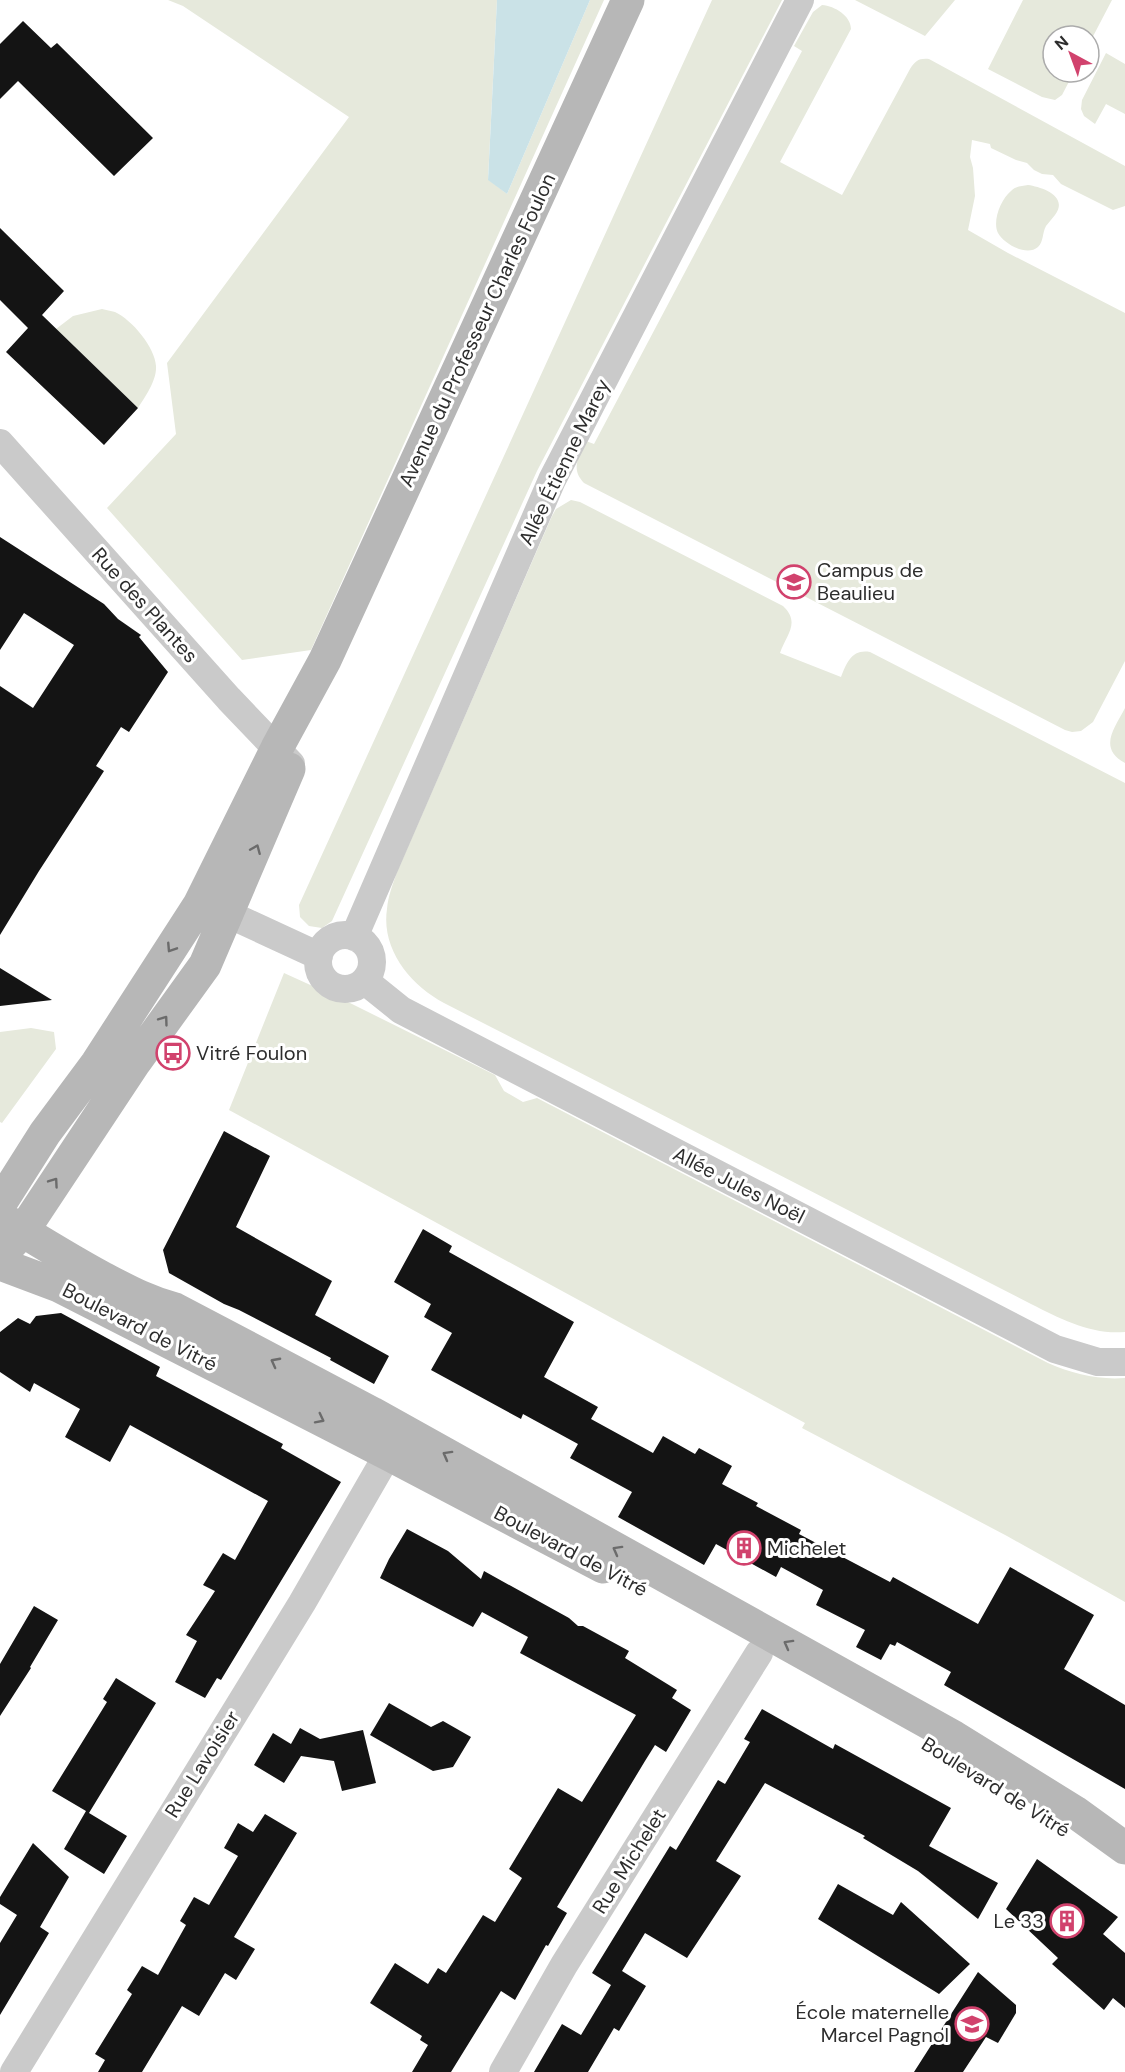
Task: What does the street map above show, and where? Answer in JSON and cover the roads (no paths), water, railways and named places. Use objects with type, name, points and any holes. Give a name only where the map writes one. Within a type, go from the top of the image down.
[{"type":"main road","name":"Avenue du Professeur Charles Foulon","points":[[0,1204],[45,1133],[214,909],[284,757],[318,703],[326,660],[628,0]]},
{"type":"main road","name":"Avenue du Professeur Charles Foulon","points":[[11,1224],[135,1062],[205,965],[214,909]]},
{"type":"main road","points":[[0,1255],[11,1224]]},
{"type":"main road","name":"Boulevard de Vitré","points":[[11,1224],[57,1253],[150,1303],[175,1309],[372,1413],[954,1737],[1055,1799],[1125,1848]]},
{"type":"main road","name":"Boulevard de Vitré","points":[[0,1264],[59,1286],[388,1454],[636,1585],[932,1745],[1027,1804],[1125,1871]]},
{"type":"street","name":"Allée Étienne Marey","points":[[354,937],[552,480],[800,0]]},
{"type":"street","name":"Rue des Plantes","points":[[0,443],[229,699],[284,757]]},
{"type":"street","points":[[214,909],[319,956]]},
{"type":"street","points":[[336,937],[354,937],[368,948],[372,965],[364,981],[349,989],[340,989],[325,981],[320,973],[319,956],[322,948],[336,937]]},
{"type":"street","name":"Allée Jules Noël","points":[[364,981],[401,1010],[1055,1349],[1098,1362],[1125,1362]]},
{"type":"street","name":"Rue Lavoisier","points":[[14,2072],[302,1603],[388,1454]]},
{"type":"street","name":"Rue Michelet","points":[[503,2072],[564,1965],[759,1653]]},
{"type":"water","points":[[497,0],[590,0],[507,194],[488,180]]},
{"type":"place","name":"Campus de Beaulieu","points":[[794,582]]},
{"type":"place","name":"Vitré Foulon","points":[[173,1053]]},
{"type":"place","name":"Michelet","points":[[744,1548]]},
{"type":"place","name":"Le 33","points":[[1067,1921]]},
{"type":"place","name":"École maternelle Marcel Pagnol","points":[[972,2024]]}]
